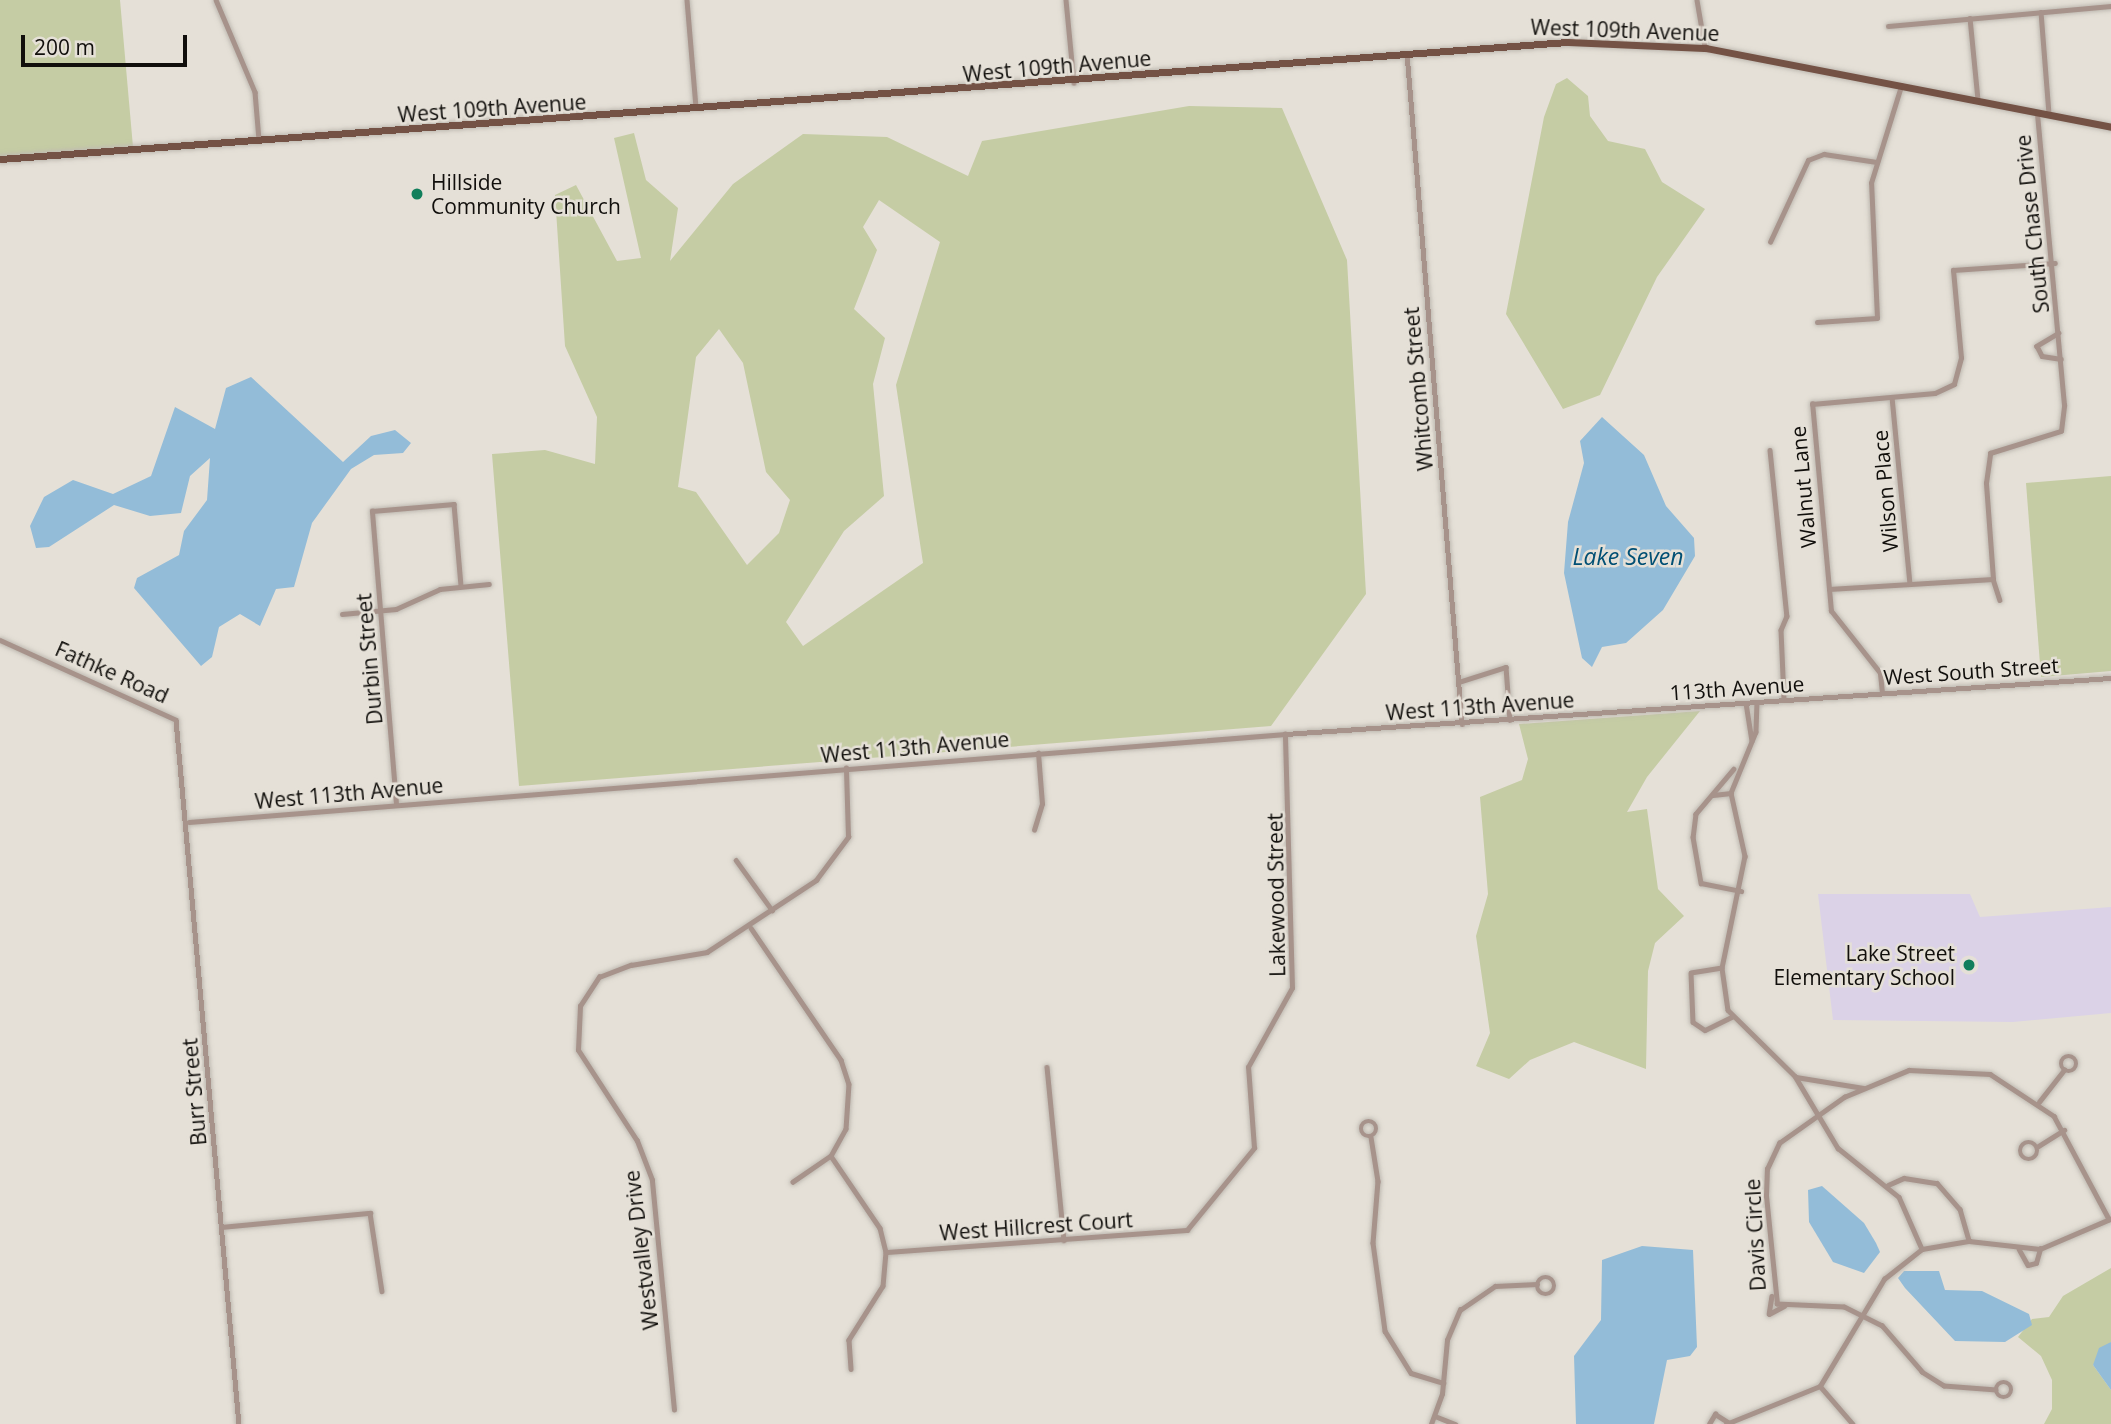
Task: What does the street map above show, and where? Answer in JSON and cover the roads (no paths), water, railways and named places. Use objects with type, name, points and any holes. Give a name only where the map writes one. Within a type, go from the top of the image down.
[{"type":"main road","name":"West 109th Avenue","points":[[0,159],[1074,83],[1407,52],[1566,42],[1706,48],[2111,127]]},
{"type":"street","points":[[216,0],[255,92],[259,141]]},
{"type":"street","points":[[687,0],[697,110]]},
{"type":"street","points":[[1066,0],[1074,83]]},
{"type":"street","points":[[1697,0],[1706,48]]},
{"type":"street","points":[[2071,0],[2072,9]]},
{"type":"street","points":[[1888,26],[2111,6]]},
{"type":"street","points":[[2041,12],[2049,114]]},
{"type":"street","points":[[1969,18],[1978,101]]},
{"type":"street","name":"Whitcomb Street","points":[[1407,52],[1462,724]]},
{"type":"street","points":[[1817,322],[1877,318],[1869,211],[1877,162],[1900,86]]},
{"type":"street","name":"South Chase Drive","points":[[2000,600],[1993,579],[1986,483],[1990,453],[2061,430],[2061,359],[2055,263],[2046,233],[2037,112]]},
{"type":"street","points":[[1770,242],[1808,160],[1824,153],[1877,162]]},
{"type":"street","name":"Walnut Lane","points":[[1882,693],[1869,656],[1831,611],[1812,404],[1892,397],[1954,384],[1961,358],[1953,270],[2055,263]]},
{"type":"street","name":"South Chase Drive","points":[[2059,333],[2037,346],[2042,356],[2061,359]]},
{"type":"street","name":"Wilson Place","points":[[1892,397],[1910,583]]},
{"type":"street","points":[[1770,450],[1787,616],[1781,630],[1784,700]]},
{"type":"street","name":"Durbin Street","points":[[397,804],[372,511],[454,504],[461,585]]},
{"type":"street","points":[[1829,589],[1993,579]]},
{"type":"street","points":[[342,614],[380,610],[440,589],[489,584]]},
{"type":"street","name":"Fathke Road","points":[[0,640],[164,711],[176,720],[182,757]]},
{"type":"street","points":[[1459,682],[1506,667],[1510,720]]},
{"type":"street","name":"West South Street","points":[[1833,697],[2111,678]]},
{"type":"street","name":"113th Avenue","points":[[1643,711],[1833,697]]},
{"type":"street","points":[[1741,891],[1701,883],[1697,875],[1693,821],[1740,762],[1752,742],[1757,702]]},
{"type":"street","points":[[1746,703],[1752,742]]},
{"type":"street","name":"West 113th Avenue","points":[[189,822],[1285,734],[1643,711]]},
{"type":"street","name":"Lakewood Street","points":[[1187,1230],[1254,1148],[1248,1067],[1292,988],[1285,734]]},
{"type":"street","points":[[1034,830],[1041,804],[1038,753]]},
{"type":"street","name":"Burr Street","points":[[182,757],[239,1424]]},
{"type":"street","points":[[1740,762],[1731,793],[1745,842],[1741,891],[1722,968],[1732,1017],[1795,1076],[1838,1148],[1888,1185],[1922,1249]]},
{"type":"street","name":"Westvalley Drive","points":[[674,1410],[648,1164],[586,1065],[576,1030],[580,1006],[600,977],[631,965],[686,960],[751,928],[816,880],[848,837],[846,768]]},
{"type":"street","points":[[1712,795],[1731,793]]},
{"type":"street","points":[[736,860],[772,910]]},
{"type":"street","points":[[751,928],[841,1060],[850,1105],[831,1156],[793,1182]]},
{"type":"street","points":[[1722,968],[1691,973],[1693,1022],[1705,1030],[1732,1017]]},
{"type":"street","points":[[1047,1067],[1064,1240]]},
{"type":"street","name":"Davis Circle","points":[[1784,1306],[1777,1304],[1773,1296],[1767,1169],[1779,1143],[1817,1115],[1864,1088],[1909,1070],[1965,1068],[2011,1083],[2039,1102],[2064,1130],[2110,1219]]},
{"type":"street","points":[[2039,1102],[2064,1070]]},
{"type":"street","points":[[1795,1076],[1864,1088]]},
{"type":"street","points":[[2037,1147],[2064,1130]]},
{"type":"street","points":[[1371,1137],[1378,1181],[1373,1243],[1385,1331],[1411,1373],[1444,1383]]},
{"type":"street","points":[[831,1156],[880,1228],[887,1252],[883,1286],[849,1340],[851,1369]]},
{"type":"street","points":[[1888,1185],[1904,1178],[1937,1183],[1960,1209],[1969,1241]]},
{"type":"street","points":[[221,1227],[370,1213],[382,1291]]},
{"type":"street","points":[[1709,1424],[1715,1415],[1727,1423],[1820,1386],[1884,1279],[1922,1249],[1969,1241],[2019,1249],[2040,1249],[2110,1219]]},
{"type":"street","name":"West Hillcrest Court","points":[[887,1252],[1187,1230]]},
{"type":"street","points":[[2019,1249],[2028,1265],[2036,1263],[2040,1249]]},
{"type":"street","points":[[1431,1424],[1444,1383],[1447,1340],[1460,1310],[1495,1286],[1537,1284],[1549,1278],[1554,1290],[1542,1294],[1537,1284]]},
{"type":"street","points":[[1773,1296],[1769,1314],[1784,1306],[1834,1305],[1861,1315],[1901,1342],[1922,1373],[1944,1386],[1996,1390]]},
{"type":"street","points":[[1820,1386],[1853,1424]]},
{"type":"street","points":[[1435,1416],[1455,1424]]},
{"type":"water","points":[[251,377],[343,462],[371,436],[395,430],[411,443],[403,453],[374,455],[351,469],[312,523],[294,587],[276,589],[260,626],[240,614],[219,627],[212,657],[201,666],[134,588],[137,578],[179,555],[184,531],[207,500],[210,458],[190,476],[181,513],[150,516],[114,505],[49,547],[36,548],[30,526],[44,497],[73,480],[113,494],[151,476],[175,407],[215,429],[226,388]]},
{"type":"water","name":"Lake Seven","points":[[1602,417],[1644,455],[1666,506],[1694,538],[1695,556],[1663,610],[1626,643],[1602,647],[1592,667],[1582,658],[1564,573],[1568,522],[1584,463],[1580,441]]},
{"type":"water","points":[[1822,1186],[1864,1223],[1876,1243],[1880,1252],[1864,1273],[1833,1262],[1809,1222],[1808,1190]]},
{"type":"water","points":[[1642,1246],[1693,1250],[1697,1347],[1690,1356],[1667,1360],[1654,1424],[1576,1424],[1574,1356],[1601,1320],[1602,1260]]},
{"type":"water","points":[[1904,1271],[1939,1271],[1945,1290],[1982,1291],[2029,1314],[2032,1325],[2005,1342],[1955,1341],[1905,1288],[1898,1278]]},
{"type":"water","points":[[2111,1342],[2111,1390],[2093,1365],[2099,1348]]},
{"type":"place","name":"Hillside Community Church","points":[[417,194]]},
{"type":"place","name":"Lake Street Elementary School","points":[[1969,965]]}]
